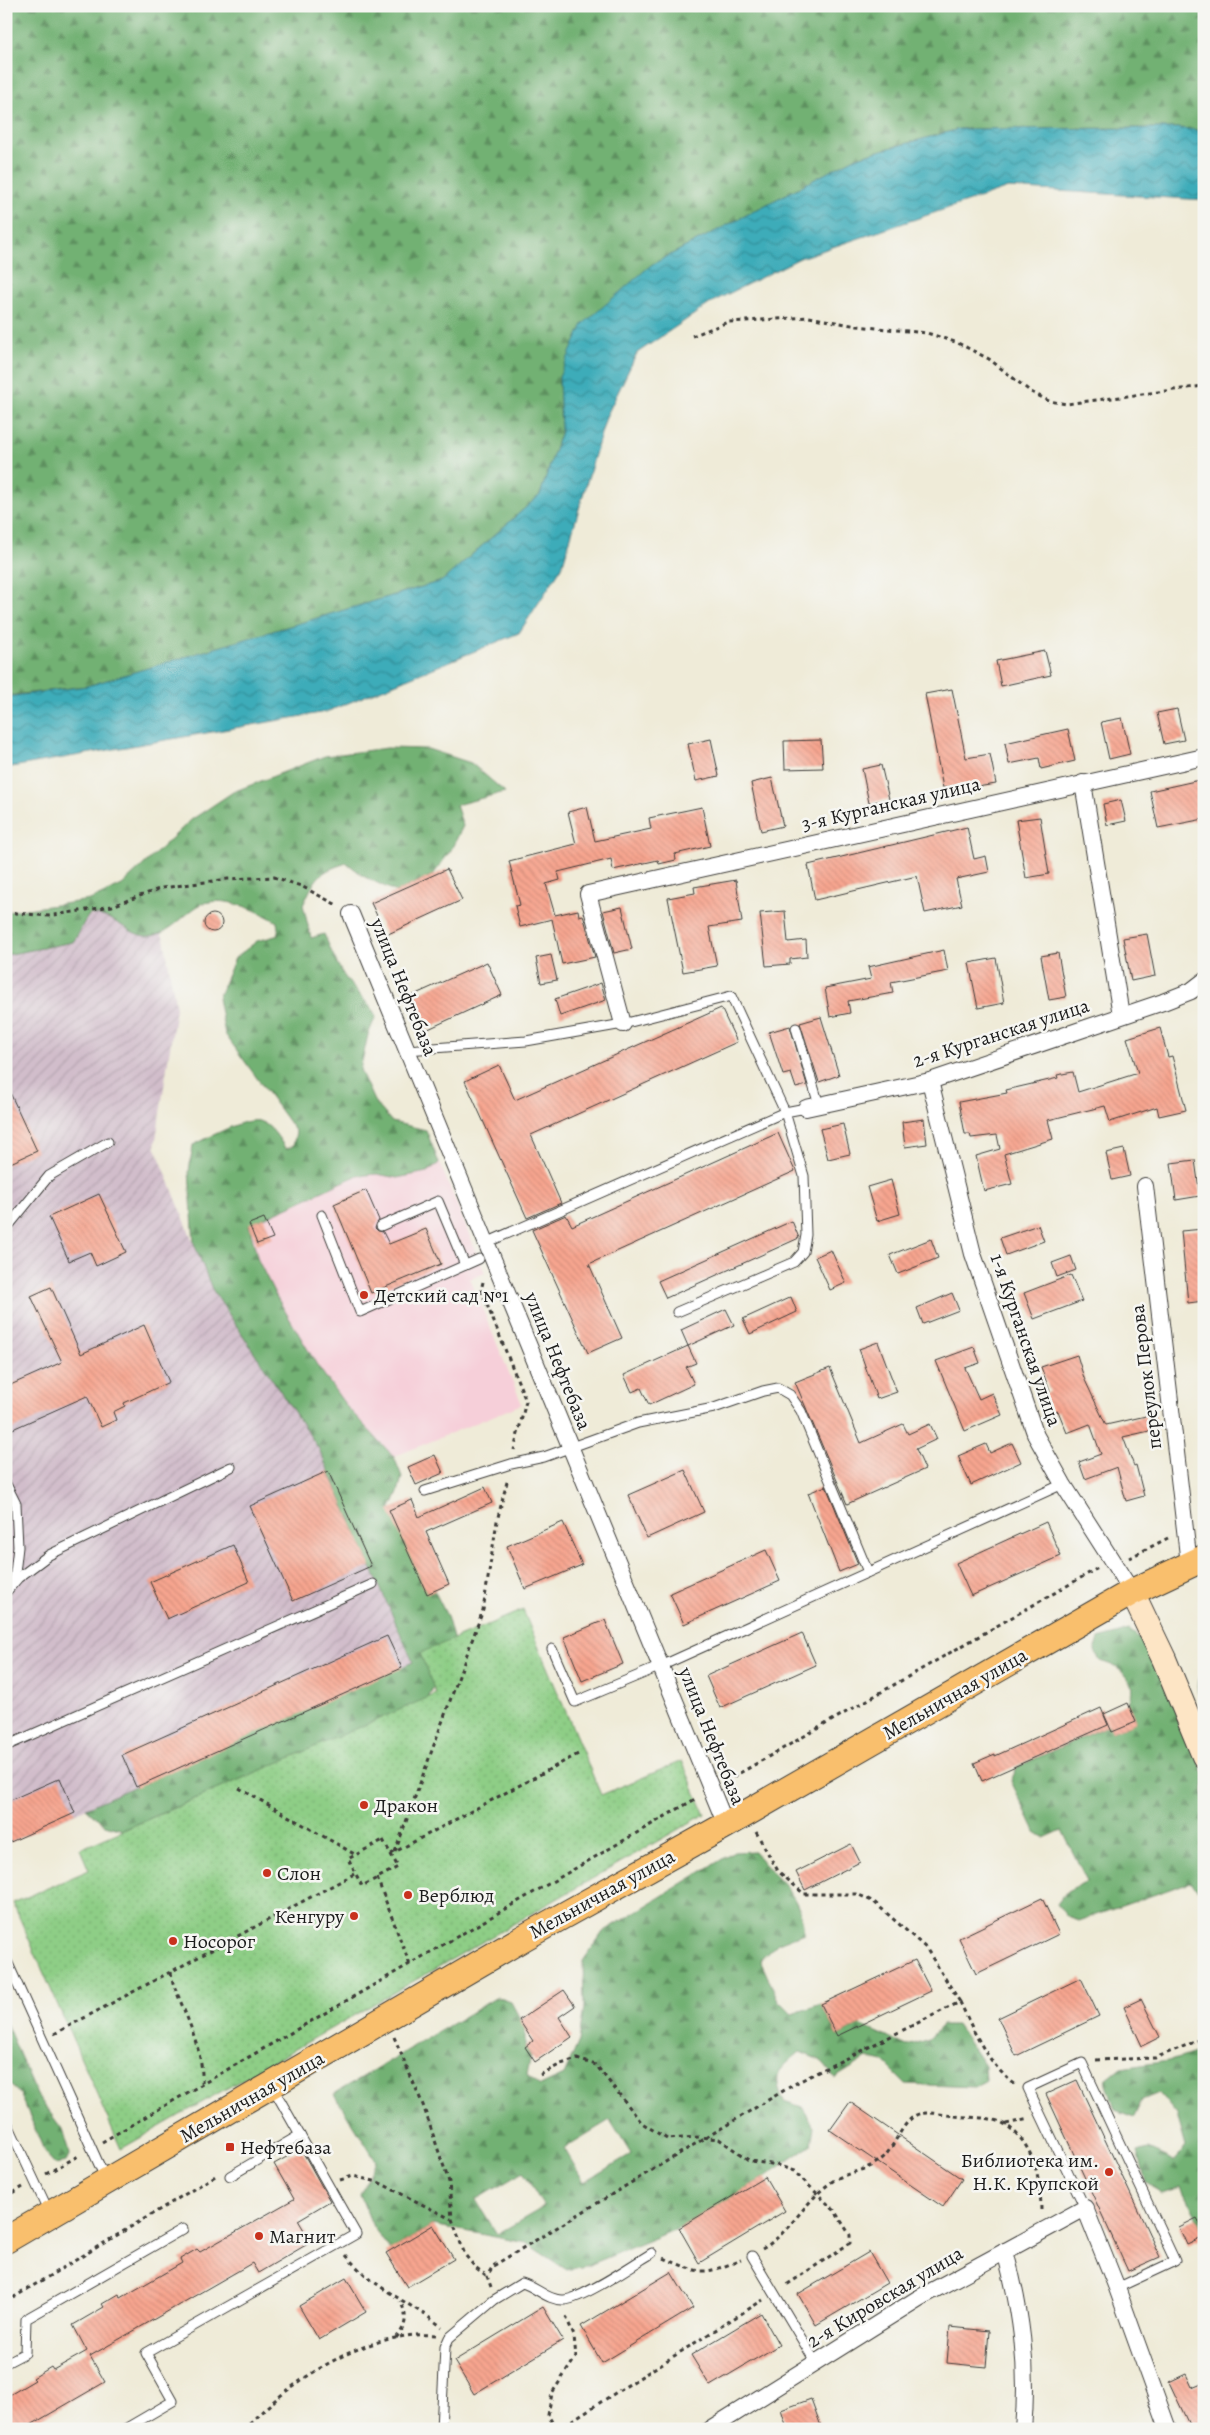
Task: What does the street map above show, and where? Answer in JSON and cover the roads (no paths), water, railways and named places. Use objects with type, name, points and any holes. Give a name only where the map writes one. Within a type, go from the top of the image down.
[{"type":"main road","name":"Мельничная улица","points":[[6,2240],[525,1937],[735,1820],[1132,1592],[1197,1561]]},
{"type":"street","name":"3-я Курганская улица","points":[[623,1024],[588,894],[1204,757]]},
{"type":"street","points":[[1083,783],[1121,1015]]},
{"type":"street","name":"улица Нефтебаза","points":[[351,914],[712,1790],[735,1820]]},
{"type":"street","name":"2-я Курганская улица","points":[[813,1106],[930,1081],[1191,991],[1204,981]]},
{"type":"street","name":"1-я Курганская улица","points":[[930,1081],[972,1254],[1036,1436],[1063,1484],[1132,1592]]},
{"type":"street","name":"переулок Перова","points":[[1145,1186],[1185,1530],[1197,1561]]},
{"type":"street","points":[[1132,1592],[1164,1659],[1204,1756]]},
{"type":"street","points":[[1084,2208],[1117,2288],[1168,2429]]},
{"type":"street","name":"2-я Кировская улица","points":[[710,2429],[919,2298],[1084,2208]]},
{"type":"street","points":[[1005,2251],[1017,2293],[1024,2339],[1026,2398],[1023,2429]]},
{"type":"lane","points":[[407,1050],[526,1041],[623,1024],[731,996],[785,1112],[804,1176],[806,1235],[803,1252],[794,1262],[677,1312]]},
{"type":"lane","points":[[486,1243],[785,1112],[813,1106],[796,1028]]},
{"type":"lane","points":[[6,1229],[49,1176],[108,1142]]},
{"type":"lane","points":[[381,1226],[438,1201],[465,1265]]},
{"type":"lane","points":[[322,1216],[360,1312],[479,1260]]},
{"type":"lane","points":[[425,1491],[511,1464],[544,1457],[638,1423],[714,1408],[763,1391],[778,1388],[790,1395],[801,1411],[868,1572]]},
{"type":"lane","points":[[6,1592],[14,1582],[49,1555],[231,1467]]},
{"type":"lane","points":[[6,1484],[16,1504],[18,1547],[14,1582]]},
{"type":"lane","points":[[552,1649],[575,1702],[661,1666],[1063,1484]]},
{"type":"lane","points":[[6,1746],[373,1584]]},
{"type":"lane","points":[[6,1959],[106,2181]]},
{"type":"lane","points":[[1084,2208],[1028,2088],[1082,2063],[1175,2261],[1117,2288]]},
{"type":"lane","points":[[125,2429],[173,2401],[146,2354],[356,2234],[272,2086]]},
{"type":"lane","points":[[6,2120],[50,2214]]},
{"type":"lane","points":[[230,2176],[300,2135]]},
{"type":"lane","points":[[6,2363],[25,2353],[26,2319],[184,2229]]},
{"type":"lane","points":[[441,2429],[445,2347],[451,2337],[494,2300],[522,2283],[533,2286],[550,2298],[564,2300],[582,2294],[652,2253]]},
{"type":"lane","points":[[752,2256],[816,2364]]},
{"type":"water","points":[[1180,128],[1204,131],[1204,200],[1008,188],[800,258],[714,301],[637,353],[606,417],[562,567],[519,633],[326,712],[6,768],[6,697],[87,686],[442,581],[540,495],[561,431],[559,377],[583,324],[651,265],[857,157],[959,129]]},
{"type":"place","name":"Детский сад №1","points":[[364,1295]]},
{"type":"place","name":"Дракон","points":[[364,1805]]},
{"type":"place","name":"Слон","points":[[267,1873]]},
{"type":"place","name":"Верблюд","points":[[408,1895]]},
{"type":"place","name":"Кенгуру","points":[[354,1916]]},
{"type":"place","name":"Носорог","points":[[173,1941]]},
{"type":"place","name":"Нефтебаза","points":[[230,2147]]},
{"type":"place","name":"Библиотека им. Н.К. Крупской","points":[[1109,2172]]},
{"type":"place","name":"Магнит","points":[[259,2236]]}]
